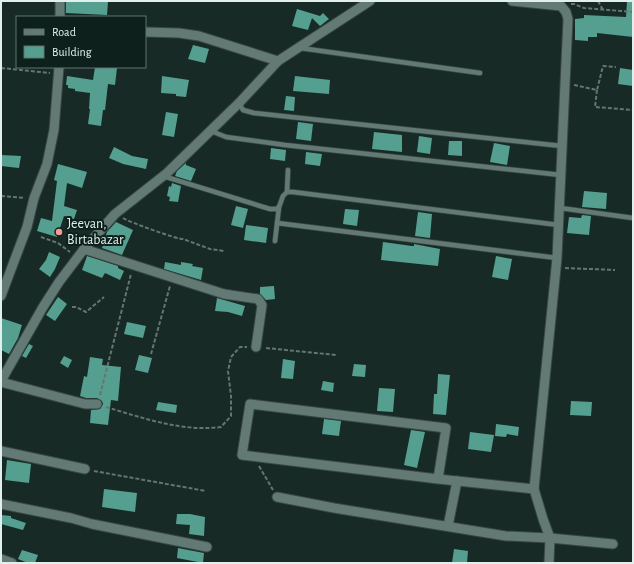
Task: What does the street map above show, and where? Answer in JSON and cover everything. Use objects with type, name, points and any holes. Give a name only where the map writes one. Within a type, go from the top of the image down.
[{"type":"street","points":[[60,1],[60,16]]},
{"type":"street","points":[[97,404],[85,404],[1,382],[43,307],[84,249],[115,214],[162,176],[211,131],[278,61],[370,1]]},
{"type":"street","points":[[512,1],[560,6],[566,12],[568,19],[557,258],[534,489],[550,538],[549,563]]},
{"type":"street","points":[[146,32],[179,33],[199,36],[278,61]]},
{"type":"street","points":[[1,296],[27,226],[34,198],[47,164],[54,130],[59,70]]},
{"type":"street","points":[[84,249],[224,294],[258,299],[262,305],[256,347]]},
{"type":"street","points":[[438,479],[446,428],[250,404],[242,456],[438,479],[534,489]]},
{"type":"street","points":[[1,451],[85,469]]},
{"type":"street","points":[[448,526],[457,481]]},
{"type":"street","points":[[277,497],[506,536],[550,538],[613,544]]},
{"type":"street","points":[[1,504],[207,547]]},
{"type":"street","points":[[1,559],[12,563]]},
{"type":"lane","points":[[298,48],[480,73]]},
{"type":"lane","points":[[239,103],[243,110],[254,113],[562,146]]},
{"type":"lane","points":[[211,131],[226,137],[270,143],[561,175]]},
{"type":"lane","points":[[275,241],[279,207],[283,196],[287,192],[288,170]]},
{"type":"lane","points":[[162,176],[270,209],[276,209],[279,207]]},
{"type":"lane","points":[[287,192],[308,193],[559,225]]},
{"type":"lane","points":[[560,208],[633,218]]},
{"type":"lane","points":[[277,223],[557,258]]},
{"type":"path","points":[[598,1],[603,10]]},
{"type":"path","points":[[560,6],[574,4],[584,8],[633,12]]},
{"type":"path","points":[[616,67],[603,66],[595,107],[633,110]]},
{"type":"path","points":[[1,68],[59,70]]},
{"type":"path","points":[[565,82],[598,90]]},
{"type":"path","points":[[1,196],[34,198]]},
{"type":"path","points":[[115,214],[127,221],[179,240],[183,240],[210,250],[224,251]]},
{"type":"path","points":[[41,237],[58,243],[78,258]]},
{"type":"path","points":[[134,265],[97,404],[161,423],[206,429],[221,427],[231,416],[231,396],[228,372],[231,356],[240,347],[256,347],[336,355]]},
{"type":"path","points":[[555,268],[615,270]]},
{"type":"path","points":[[150,354],[171,283],[174,278]]},
{"type":"path","points":[[72,307],[76,307],[86,312],[104,296]]},
{"type":"path","points":[[253,457],[277,497]]},
{"type":"path","points":[[85,469],[206,491]]},
{"type":"building","points":[[66,1],[108,2],[107,15],[66,13]]},
{"type":"building","points":[[627,1],[633,2],[633,37],[597,33],[597,37],[588,37],[588,41],[575,40],[575,19],[584,18],[584,15],[626,17]]},
{"type":"building","points":[[297,9],[320,16],[323,13],[329,19],[320,26],[312,18],[308,30],[292,26]]},
{"type":"building","points":[[193,45],[209,49],[205,63],[188,59]]},
{"type":"building","points":[[95,68],[117,68],[115,85],[108,84],[105,110],[103,110],[101,126],[88,124],[90,93],[75,91],[75,89],[68,88],[68,85],[66,85],[67,76],[93,80]]},
{"type":"building","points":[[620,68],[633,70],[633,86],[618,84]]},
{"type":"building","points":[[162,76],[189,80],[186,97],[176,96],[176,94],[161,93]]},
{"type":"building","points":[[295,76],[330,80],[329,94],[293,91]]},
{"type":"building","points":[[286,96],[295,97],[294,111],[284,110]]},
{"type":"building","points":[[166,112],[178,114],[174,137],[162,135]]},
{"type":"building","points":[[298,122],[313,124],[311,141],[296,139]]},
{"type":"building","points":[[374,132],[402,135],[402,152],[372,149]]},
{"type":"building","points":[[419,136],[432,138],[430,154],[417,152]]},
{"type":"building","points":[[449,141],[462,141],[462,156],[448,155]]},
{"type":"building","points":[[494,143],[510,146],[507,165],[490,162]]},
{"type":"building","points":[[114,147],[132,156],[148,159],[146,169],[123,164],[109,158]]},
{"type":"building","points":[[271,148],[286,150],[285,161],[270,159]]},
{"type":"building","points":[[306,152],[322,154],[320,166],[305,164]]},
{"type":"building","points":[[1,155],[21,156],[19,168],[1,166]]},
{"type":"building","points":[[186,163],[186,165],[196,169],[191,181],[175,176],[177,171]]},
{"type":"building","points":[[58,164],[87,172],[82,188],[67,183],[64,206],[77,210],[74,219],[64,216],[57,237],[37,231],[41,218],[52,221],[57,181],[54,180]]},
{"type":"building","points":[[172,183],[181,186],[178,202],[169,201],[170,197],[167,196],[169,186],[171,187]]},
{"type":"building","points":[[584,191],[607,193],[606,209],[582,207]]},
{"type":"building","points":[[236,206],[248,209],[243,228],[231,225]]},
{"type":"building","points":[[345,209],[359,210],[357,226],[343,224]]},
{"type":"building","points":[[418,212],[432,214],[430,238],[415,236]]},
{"type":"building","points":[[582,215],[591,216],[589,235],[567,233],[569,217],[581,218]]},
{"type":"building","points":[[116,222],[133,230],[122,255],[102,248],[107,232]]},
{"type":"building","points":[[246,225],[268,228],[266,243],[244,240]]},
{"type":"building","points":[[383,242],[412,246],[414,246],[414,244],[440,249],[438,266],[381,260]]},
{"type":"building","points":[[49,252],[60,257],[50,277],[39,269],[46,260]]},
{"type":"building","points":[[87,256],[118,266],[118,268],[124,271],[120,280],[105,273],[102,278],[82,270]]},
{"type":"building","points":[[496,256],[512,259],[508,280],[492,277]]},
{"type":"building","points":[[165,262],[181,265],[181,262],[193,264],[192,266],[203,268],[201,280],[164,269]]},
{"type":"building","points":[[274,286],[275,299],[266,300],[260,294],[260,287]]},
{"type":"building","points":[[58,297],[67,304],[55,321],[46,315]]},
{"type":"building","points":[[217,298],[245,306],[242,316],[228,312],[215,311]]},
{"type":"building","points":[[1,318],[22,325],[18,338],[9,354],[1,350]]},
{"type":"building","points":[[127,322],[146,326],[143,338],[124,334]]},
{"type":"building","points":[[29,344],[33,346],[26,358],[22,356]]},
{"type":"building","points":[[139,355],[152,358],[148,373],[135,370]]},
{"type":"building","points":[[64,356],[72,360],[68,368],[60,363]]},
{"type":"building","points":[[90,357],[103,359],[102,365],[121,367],[118,401],[111,400],[108,425],[90,423],[91,410],[100,409],[103,404],[102,401],[97,398],[86,398],[80,396],[84,376],[87,377]]},
{"type":"building","points":[[283,359],[295,361],[293,379],[281,378]]},
{"type":"building","points":[[354,364],[366,365],[365,377],[352,376]]},
{"type":"building","points":[[438,374],[450,375],[446,415],[433,414],[434,394],[437,394]]},
{"type":"building","points":[[323,381],[334,383],[333,392],[321,390]]},
{"type":"building","points":[[379,388],[395,389],[393,412],[377,411]]},
{"type":"building","points":[[571,401],[592,402],[591,416],[570,415]]},
{"type":"building","points":[[158,402],[177,405],[176,413],[156,410]]},
{"type":"building","points":[[324,419],[341,421],[339,436],[322,434]]},
{"type":"building","points":[[496,424],[519,427],[518,436],[507,434],[506,437],[495,436]]},
{"type":"building","points":[[411,430],[425,432],[417,468],[404,465]]},
{"type":"building","points":[[470,432],[494,435],[491,452],[468,449]]},
{"type":"building","points":[[7,460],[31,464],[29,483],[5,480]]},
{"type":"building","points":[[104,489],[137,493],[135,512],[102,507]]},
{"type":"building","points":[[177,514],[190,514],[205,517],[204,536],[189,534],[190,525],[176,524]]},
{"type":"building","points":[[1,515],[11,516],[11,518],[26,523],[23,530],[1,524]]},
{"type":"building","points":[[178,548],[204,553],[203,563],[177,558]]},
{"type":"building","points":[[454,549],[468,551],[467,563],[452,563]]},
{"type":"building","points":[[22,550],[38,555],[35,563],[28,563],[18,559]]},
{"type":"place","name":"Jeevan, Birtabazar","points":[[59,232]]}]
